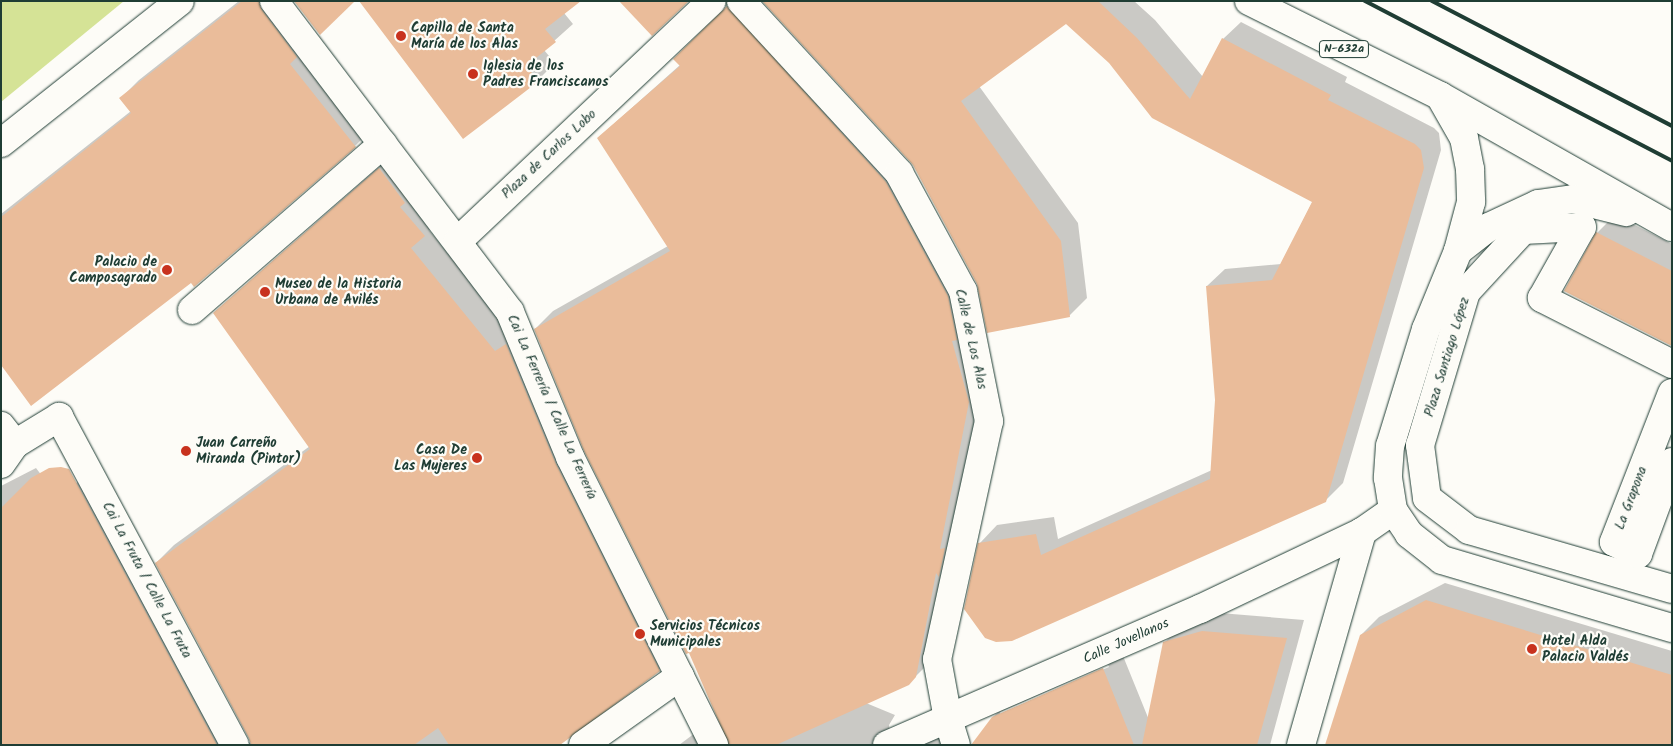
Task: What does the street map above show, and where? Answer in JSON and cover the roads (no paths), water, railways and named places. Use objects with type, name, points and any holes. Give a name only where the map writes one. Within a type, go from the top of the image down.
[{"type":"street","points":[[1,143],[180,1]]},
{"type":"street","name":"Cai La Ferrería / Calle La Ferrería","points":[[274,1],[510,312],[570,457],[714,745]]},
{"type":"street","name":"Plaza de Carlos Lobo","points":[[458,241],[712,1]]},
{"type":"street","name":"Calle de Los Alas","points":[[741,1],[899,173],[962,291],[989,421],[937,659],[952,732]]},
{"type":"street","name":"N-632a","points":[[1249,1],[1440,96]]},
{"type":"street","points":[[1440,96],[1671,227]]},
{"type":"street","points":[[1440,96],[1464,138],[1470,170],[1471,202],[1458,251],[1426,329],[1390,446],[1388,478],[1393,510],[1409,534],[1442,560],[1672,628]]},
{"type":"street","points":[[192,310],[383,144]]},
{"type":"street","points":[[1458,251],[1489,227],[1538,204],[1564,200],[1573,199],[1610,207],[1671,227]]},
{"type":"street","name":"Plaza Santiago López","points":[[1672,364],[1542,298],[1582,227],[1523,230],[1466,292],[1420,446],[1427,498],[1469,530],[1672,589]]},
{"type":"street","name":"La Grapona","points":[[1672,392],[1614,542],[1638,554],[1672,462]]},
{"type":"street","name":"Cai La Fruta / Calle La Fruta","points":[[6,445],[58,417],[235,745]]},
{"type":"street","name":"Calle Jovellanos","points":[[887,745],[952,732],[1200,609],[1362,532],[1393,510]]},
{"type":"street","points":[[1301,745],[1362,532]]},
{"type":"street","points":[[583,745],[680,676]]},
{"type":"railway","points":[[1365,1],[1672,161]]},
{"type":"railway","points":[[1432,1],[1672,126]]},
{"type":"place","name":"Capilla de Santa María de los Alas","points":[[401,36]]},
{"type":"place","name":"Iglesia de los Padres Franciscanos","points":[[473,74]]},
{"type":"place","name":"Palacio de Camposagrado","points":[[167,270]]},
{"type":"place","name":"Museo de la Historia Urbana de Avilés","points":[[265,292]]},
{"type":"place","name":"Juan Carreño Miranda (Pintor)","points":[[186,451]]},
{"type":"place","name":"Casa De Las Mujeres","points":[[477,458]]},
{"type":"place","name":"Servicios Técnicos Municipales","points":[[640,634]]},
{"type":"place","name":"Hotel Alda Palacio Valdés","points":[[1532,649]]}]
